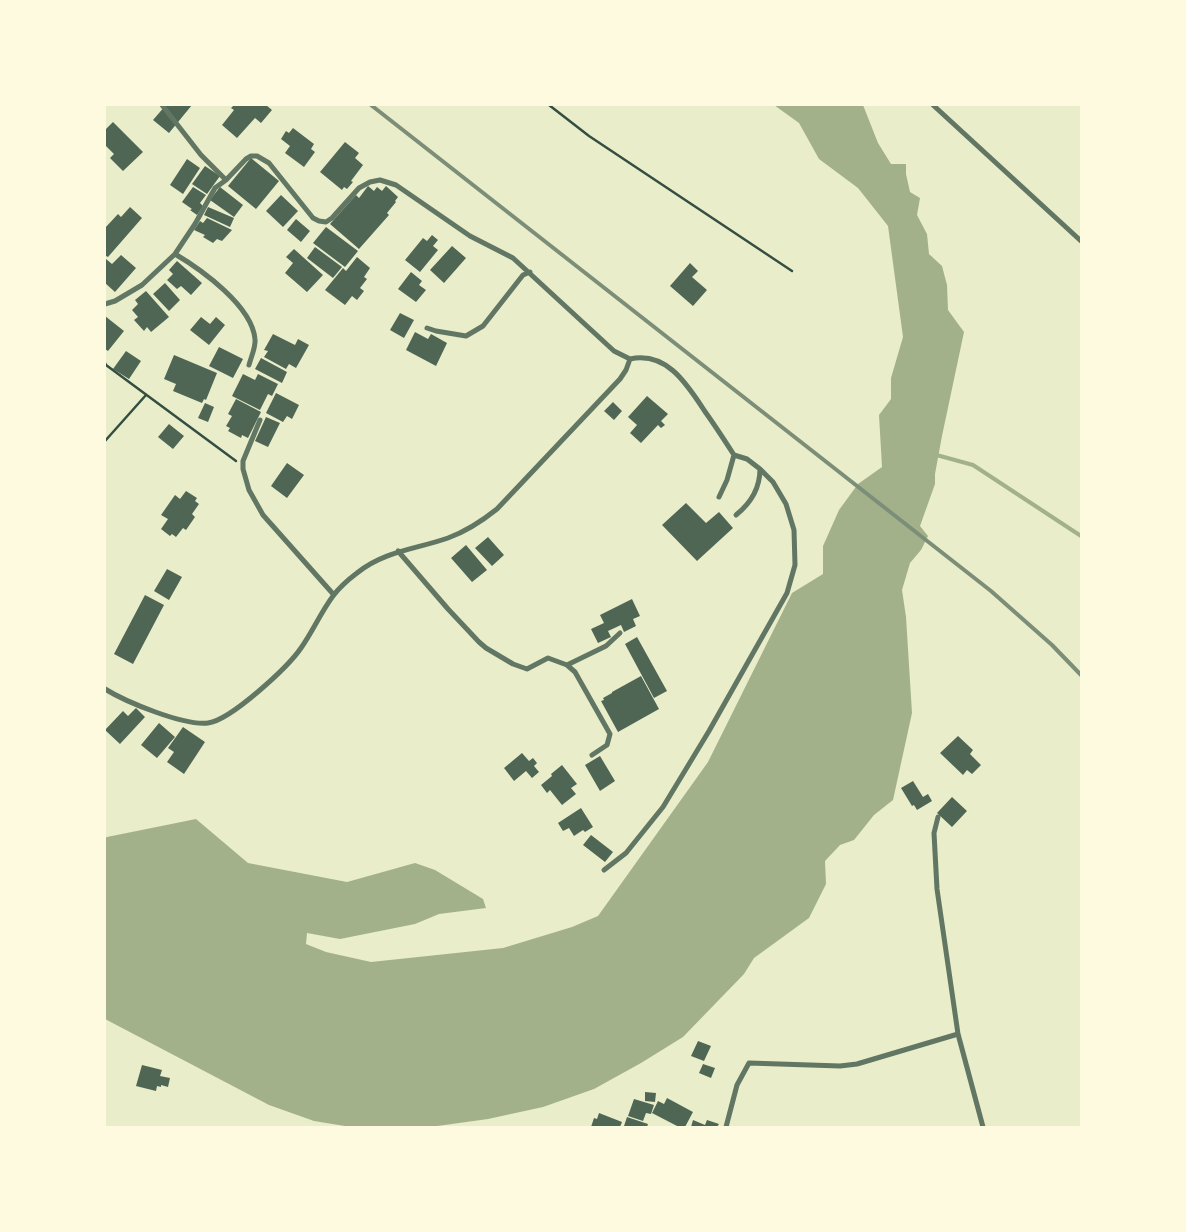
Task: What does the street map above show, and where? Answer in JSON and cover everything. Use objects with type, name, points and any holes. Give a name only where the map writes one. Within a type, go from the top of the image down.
[{"type":"street","points":[[162,105],[201,155],[226,180]]},
{"type":"street","points":[[933,105],[1081,241]]},
{"type":"street","points":[[105,304],[115,301],[142,285],[175,254],[215,188],[226,180],[246,159],[257,156],[269,163],[312,218],[319,222],[326,222],[332,218],[358,188],[364,184],[375,180],[396,185],[470,236],[514,258],[614,351],[630,359],[642,357],[653,359],[681,376],[734,455],[747,458],[773,482],[786,504],[794,530],[795,565],[786,593],[709,731],[663,808],[626,853],[604,870]]},
{"type":"street","points":[[175,254],[219,285],[230,295],[250,322],[256,341],[249,365]]},
{"type":"street","points":[[427,328],[436,332],[466,336],[483,326],[523,275],[530,272]]},
{"type":"street","points":[[105,689],[128,701],[184,720],[209,723],[220,719],[246,701],[291,660],[309,636],[334,595],[358,572],[377,559],[465,531],[497,509],[620,379],[630,359]]},
{"type":"street","points":[[260,420],[242,466],[249,490],[263,515],[334,595]]},
{"type":"street","points":[[718,497],[727,480],[734,455]]},
{"type":"street","points":[[736,515],[754,496],[760,479],[760,469]]},
{"type":"street","points":[[398,551],[466,629],[486,648],[527,669],[548,658],[567,665],[575,672],[610,734],[607,745],[592,755]]},
{"type":"street","points":[[567,665],[606,646],[620,633]]},
{"type":"street","points":[[938,817],[934,832],[937,888],[958,1034],[983,1127]]},
{"type":"street","points":[[726,1127],[737,1085],[749,1063],[848,1065],[958,1034]]},
{"type":"path","points":[[549,105],[589,136],[792,271]]},
{"type":"path","points":[[105,363],[242,466]]},
{"type":"path","points":[[105,441],[146,395]]},
{"type":"shaded area","points":[[774,105],[863,105],[878,143],[891,164],[906,164],[910,192],[920,198],[917,215],[927,234],[929,254],[942,266],[947,285],[948,310],[964,332],[942,436],[935,484],[920,526],[928,536],[921,550],[910,563],[902,590],[906,617],[912,713],[893,800],[874,815],[854,840],[840,845],[825,861],[826,884],[809,918],[754,958],[744,974],[683,1037],[594,1089],[543,1107],[488,1119],[430,1127],[351,1127],[314,1121],[269,1105],[105,1019],[105,838],[107,837],[196,819],[248,863],[347,882],[415,863],[435,870],[483,899],[486,908],[439,914],[415,924],[340,939],[307,933],[306,944],[326,952],[371,962],[503,948],[572,927],[598,916],[708,762],[792,593],[823,574],[823,546],[839,510],[858,484],[882,467],[879,415],[891,399],[891,378],[903,337],[888,226],[858,188],[819,159],[799,123]]},
{"type":"building","points":[[166,105],[192,105],[169,133],[153,120]]},
{"type":"building","points":[[234,105],[266,105],[272,110],[261,123],[255,118],[237,138],[222,125],[234,110],[231,108]]},
{"type":"building","points":[[113,122],[143,152],[123,171],[110,158],[114,154],[105,145],[105,130]]},
{"type":"building","points":[[293,128],[314,144],[311,149],[315,152],[304,167],[285,153],[290,146],[281,139],[286,131],[289,133]]},
{"type":"building","points":[[345,142],[359,153],[355,158],[363,165],[351,181],[353,182],[347,189],[344,187],[342,190],[320,172]]},
{"type":"building","points":[[251,158],[279,181],[256,209],[228,186]]},
{"type":"building","points":[[187,159],[200,168],[183,194],[170,185]]},
{"type":"building","points":[[205,166],[220,176],[207,194],[192,184]]},
{"type":"building","points":[[368,186],[374,191],[377,187],[382,191],[386,186],[398,197],[387,213],[389,215],[359,249],[330,224],[356,195],[359,198]]},
{"type":"building","points":[[193,187],[206,195],[200,203],[203,206],[197,215],[182,202]]},
{"type":"building","points":[[220,187],[243,205],[234,217],[210,200]]},
{"type":"building","points":[[281,195],[298,211],[283,227],[266,211]]},
{"type":"building","points":[[130,207],[142,218],[108,257],[105,257],[105,228],[118,214],[121,217]]},
{"type":"building","points":[[208,207],[234,218],[230,227],[204,215]]},
{"type":"building","points":[[207,218],[232,230],[222,241],[217,239],[213,243],[203,237],[205,235],[194,230],[200,221],[203,223]]},
{"type":"building","points":[[296,219],[310,231],[301,242],[287,230]]},
{"type":"building","points":[[326,227],[358,251],[345,267],[313,243]]},
{"type":"building","points":[[432,235],[438,240],[433,246],[438,250],[420,272],[405,260],[423,238],[427,241]]},
{"type":"building","points":[[452,246],[466,258],[444,283],[430,270]]},
{"type":"building","points":[[315,247],[342,267],[333,278],[307,258]]},
{"type":"building","points":[[294,249],[323,275],[307,292],[285,273],[293,263],[286,257]]},
{"type":"building","points":[[121,255],[136,268],[115,292],[105,283],[105,260],[112,264]]},
{"type":"building","points":[[357,257],[370,268],[364,277],[367,279],[360,288],[364,291],[357,300],[352,296],[345,305],[325,290],[343,268],[346,271]]},
{"type":"building","points":[[177,261],[202,283],[191,295],[181,286],[177,289],[167,280],[173,274],[169,270]]},
{"type":"building","points":[[690,263],[698,271],[692,277],[707,290],[693,306],[670,286]]},
{"type":"building","points":[[411,272],[422,281],[419,285],[426,290],[416,302],[398,289]]},
{"type":"building","points":[[165,283],[180,300],[169,311],[153,294]]},
{"type":"building","points":[[146,291],[169,317],[151,332],[147,327],[144,331],[134,320],[138,317],[132,310],[138,304],[135,300]]},
{"type":"building","points":[[400,313],[414,320],[404,338],[390,330]]},
{"type":"building","points":[[105,316],[124,331],[108,351],[105,349]]},
{"type":"building","points":[[201,317],[210,324],[216,317],[225,325],[209,345],[190,330]]},
{"type":"building","points":[[415,332],[428,339],[431,334],[447,343],[436,366],[406,350]]},
{"type":"building","points":[[273,334],[295,345],[298,339],[309,345],[296,368],[289,364],[286,369],[264,357],[268,351],[264,350]]},
{"type":"building","points":[[219,347],[243,359],[233,378],[209,366]]},
{"type":"building","points":[[126,351],[141,361],[129,379],[113,369]]},
{"type":"building","points":[[174,355],[217,373],[206,400],[204,399],[202,403],[173,391],[176,384],[164,379]]},
{"type":"building","points":[[261,358],[287,372],[282,383],[255,369]]},
{"type":"building","points":[[243,374],[255,380],[258,374],[278,384],[272,396],[268,394],[260,410],[232,396]]},
{"type":"building","points":[[276,393],[299,405],[292,419],[287,416],[283,422],[266,413]]},
{"type":"building","points":[[647,396],[668,414],[661,421],[665,425],[661,428],[658,425],[641,443],[630,433],[637,425],[628,417]]},
{"type":"building","points":[[236,399],[261,412],[248,438],[242,435],[241,438],[228,431],[230,428],[226,426],[232,416],[228,414]]},
{"type":"building","points":[[613,402],[622,411],[614,420],[604,411]]},
{"type":"building","points":[[205,403],[214,407],[208,422],[198,418]]},
{"type":"building","points":[[266,417],[280,423],[268,447],[255,441]]},
{"type":"building","points":[[169,424],[184,436],[173,449],[158,437]]},
{"type":"building","points":[[287,463],[304,475],[287,498],[271,486]]},
{"type":"building","points":[[186,491],[197,498],[195,501],[199,504],[192,514],[195,517],[186,530],[183,528],[176,537],[172,534],[170,536],[161,529],[168,519],[161,515],[175,495],[180,499]]},
{"type":"building","points":[[686,503],[706,523],[719,512],[733,528],[697,561],[662,525]]},
{"type":"building","points":[[488,537],[504,555],[492,566],[475,548]]},
{"type":"building","points":[[466,545],[487,570],[472,582],[451,558]]},
{"type":"building","points":[[167,569],[182,577],[169,600],[154,591]]},
{"type":"building","points":[[145,595],[164,605],[133,664],[114,654]]},
{"type":"building","points":[[632,599],[640,616],[633,619],[636,626],[624,632],[621,625],[608,631],[611,637],[598,643],[591,629],[604,623],[600,615]]},
{"type":"building","points":[[637,637],[667,691],[654,698],[625,644]]},
{"type":"building","points":[[641,676],[659,709],[618,732],[601,701],[612,692]]},
{"type":"building","points":[[136,708],[145,717],[120,744],[105,730],[123,711],[128,716]]},
{"type":"building","points":[[159,723],[175,737],[157,758],[141,745]]},
{"type":"building","points":[[183,727],[205,742],[184,774],[167,762],[174,752],[168,748]]},
{"type":"building","points":[[958,736],[973,750],[970,754],[981,765],[972,774],[967,770],[963,775],[940,753]]},
{"type":"building","points":[[522,753],[529,761],[533,758],[537,763],[534,766],[539,772],[532,778],[526,771],[514,781],[504,768]]},
{"type":"building","points":[[600,756],[615,781],[600,791],[585,765]]},
{"type":"building","points":[[562,765],[577,784],[571,788],[576,794],[562,805],[550,790],[547,793],[541,785]]},
{"type":"building","points":[[913,781],[923,797],[928,794],[932,801],[917,810],[914,805],[912,806],[901,788]]},
{"type":"building","points":[[952,797],[967,811],[952,827],[937,813]]},
{"type":"building","points":[[581,808],[593,827],[585,832],[583,830],[574,836],[569,828],[563,831],[558,823]]},
{"type":"building","points":[[591,835],[613,852],[605,862],[583,845]]},
{"type":"building","points":[[698,1041],[711,1046],[704,1061],[691,1056]]},
{"type":"building","points":[[703,1064],[715,1068],[711,1078],[699,1073]]},
{"type":"building","points":[[142,1065],[162,1070],[160,1076],[170,1078],[168,1087],[157,1086],[156,1091],[136,1086]]},
{"type":"building","points":[[645,1092],[656,1093],[655,1102],[645,1101]]},
{"type":"building","points":[[667,1098],[693,1112],[685,1127],[679,1127],[652,1113],[658,1101],[664,1104]]},
{"type":"building","points":[[634,1099],[654,1105],[651,1114],[646,1113],[643,1121],[628,1116]]},
{"type":"building","points":[[599,1113],[622,1122],[620,1127],[591,1127],[594,1118],[597,1119]]},
{"type":"building","points":[[627,1117],[648,1124],[647,1127],[624,1126]]},
{"type":"building","points":[[693,1120],[705,1125],[707,1120],[719,1124],[717,1127],[691,1127]]},
{"type":"waterway","points":[[933,454],[973,465],[1081,536]]},
{"type":"railway","points":[[371,105],[991,591],[1052,645],[1081,675]]}]
